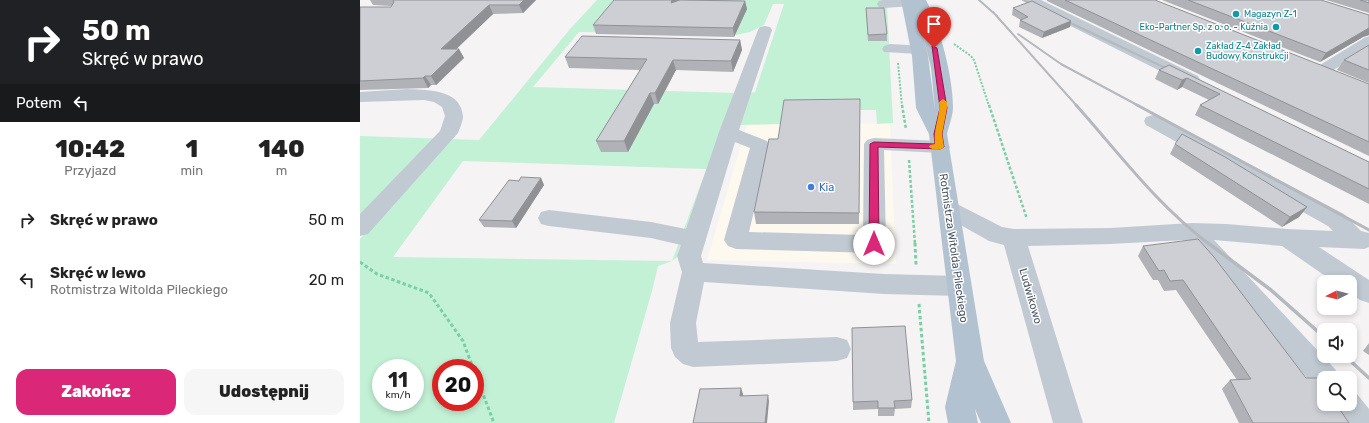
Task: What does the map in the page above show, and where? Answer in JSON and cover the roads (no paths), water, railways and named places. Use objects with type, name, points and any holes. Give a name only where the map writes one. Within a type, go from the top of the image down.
[{"type":"main road","name":"Rotmistrza Witolda Pileckiego","points":[[911,1],[919,49],[925,108],[939,140],[958,286],[970,361],[996,423]]},
{"type":"main road","name":"Rotmistrza Witolda Pileckiego","points":[[911,1],[927,17],[934,48],[944,108],[939,140]]},
{"type":"main road","name":"Rotmistrza Witolda Pileckiego","points":[[963,423],[960,407],[970,361]]},
{"type":"street","points":[[1032,0],[1032,2],[1206,87]]},
{"type":"street","points":[[884,4],[911,1]]},
{"type":"street","points":[[756,39],[689,256],[694,272],[683,324],[685,348],[693,355],[837,349]]},
{"type":"street","points":[[1307,65],[1328,74],[1369,41]]},
{"type":"street","points":[[894,49],[919,49]]},
{"type":"street","points":[[360,97],[374,98],[410,94],[441,97],[454,109],[454,123],[449,133],[360,228]]},
{"type":"street","points":[[1153,121],[1336,220],[1362,240]]},
{"type":"street","points":[[728,132],[760,145],[736,240],[874,244],[874,144],[908,146],[939,140]]},
{"type":"street","points":[[949,208],[997,235],[1023,238],[1110,236],[1192,231],[1226,232],[1287,238],[1362,240]]},
{"type":"street","points":[[549,218],[651,230],[694,238]]},
{"type":"street","points":[[1192,231],[1319,371]]},
{"type":"street","name":"Ludwikowo","points":[[1023,238],[1068,423]]},
{"type":"street","points":[[1287,238],[1369,293]]},
{"type":"street","points":[[694,272],[958,286]]},
{"type":"street","points":[[1352,411],[1361,423]]},
{"type":"railway","points":[[979,0],[995,14]]},
{"type":"railway","points":[[1023,0],[1038,7]]},
{"type":"railway","points":[[995,14],[1077,106]]},
{"type":"railway","points":[[1060,18],[1174,72]]},
{"type":"railway","points":[[1018,34],[1061,64],[1139,106]]},
{"type":"railway","points":[[1076,105],[1156,196],[1190,229],[1209,244]]},
{"type":"railway","points":[[1137,105],[1369,230]]},
{"type":"railway","points":[[1208,243],[1271,290],[1317,331]]},
{"type":"railway","points":[[1353,363],[1369,378]]},
{"type":"place","name":"Magazyn Z-1","points":[[1236,14]]},
{"type":"place","name":"Eko-Partner Sp. z o. o. - Kuźnia","points":[[1276,27]]},
{"type":"place","name":"Zakład Z-4 Zakład Budowy Konstrukcji","points":[[1198,51]]},
{"type":"place","name":"Kia","points":[[811,187]]}]
